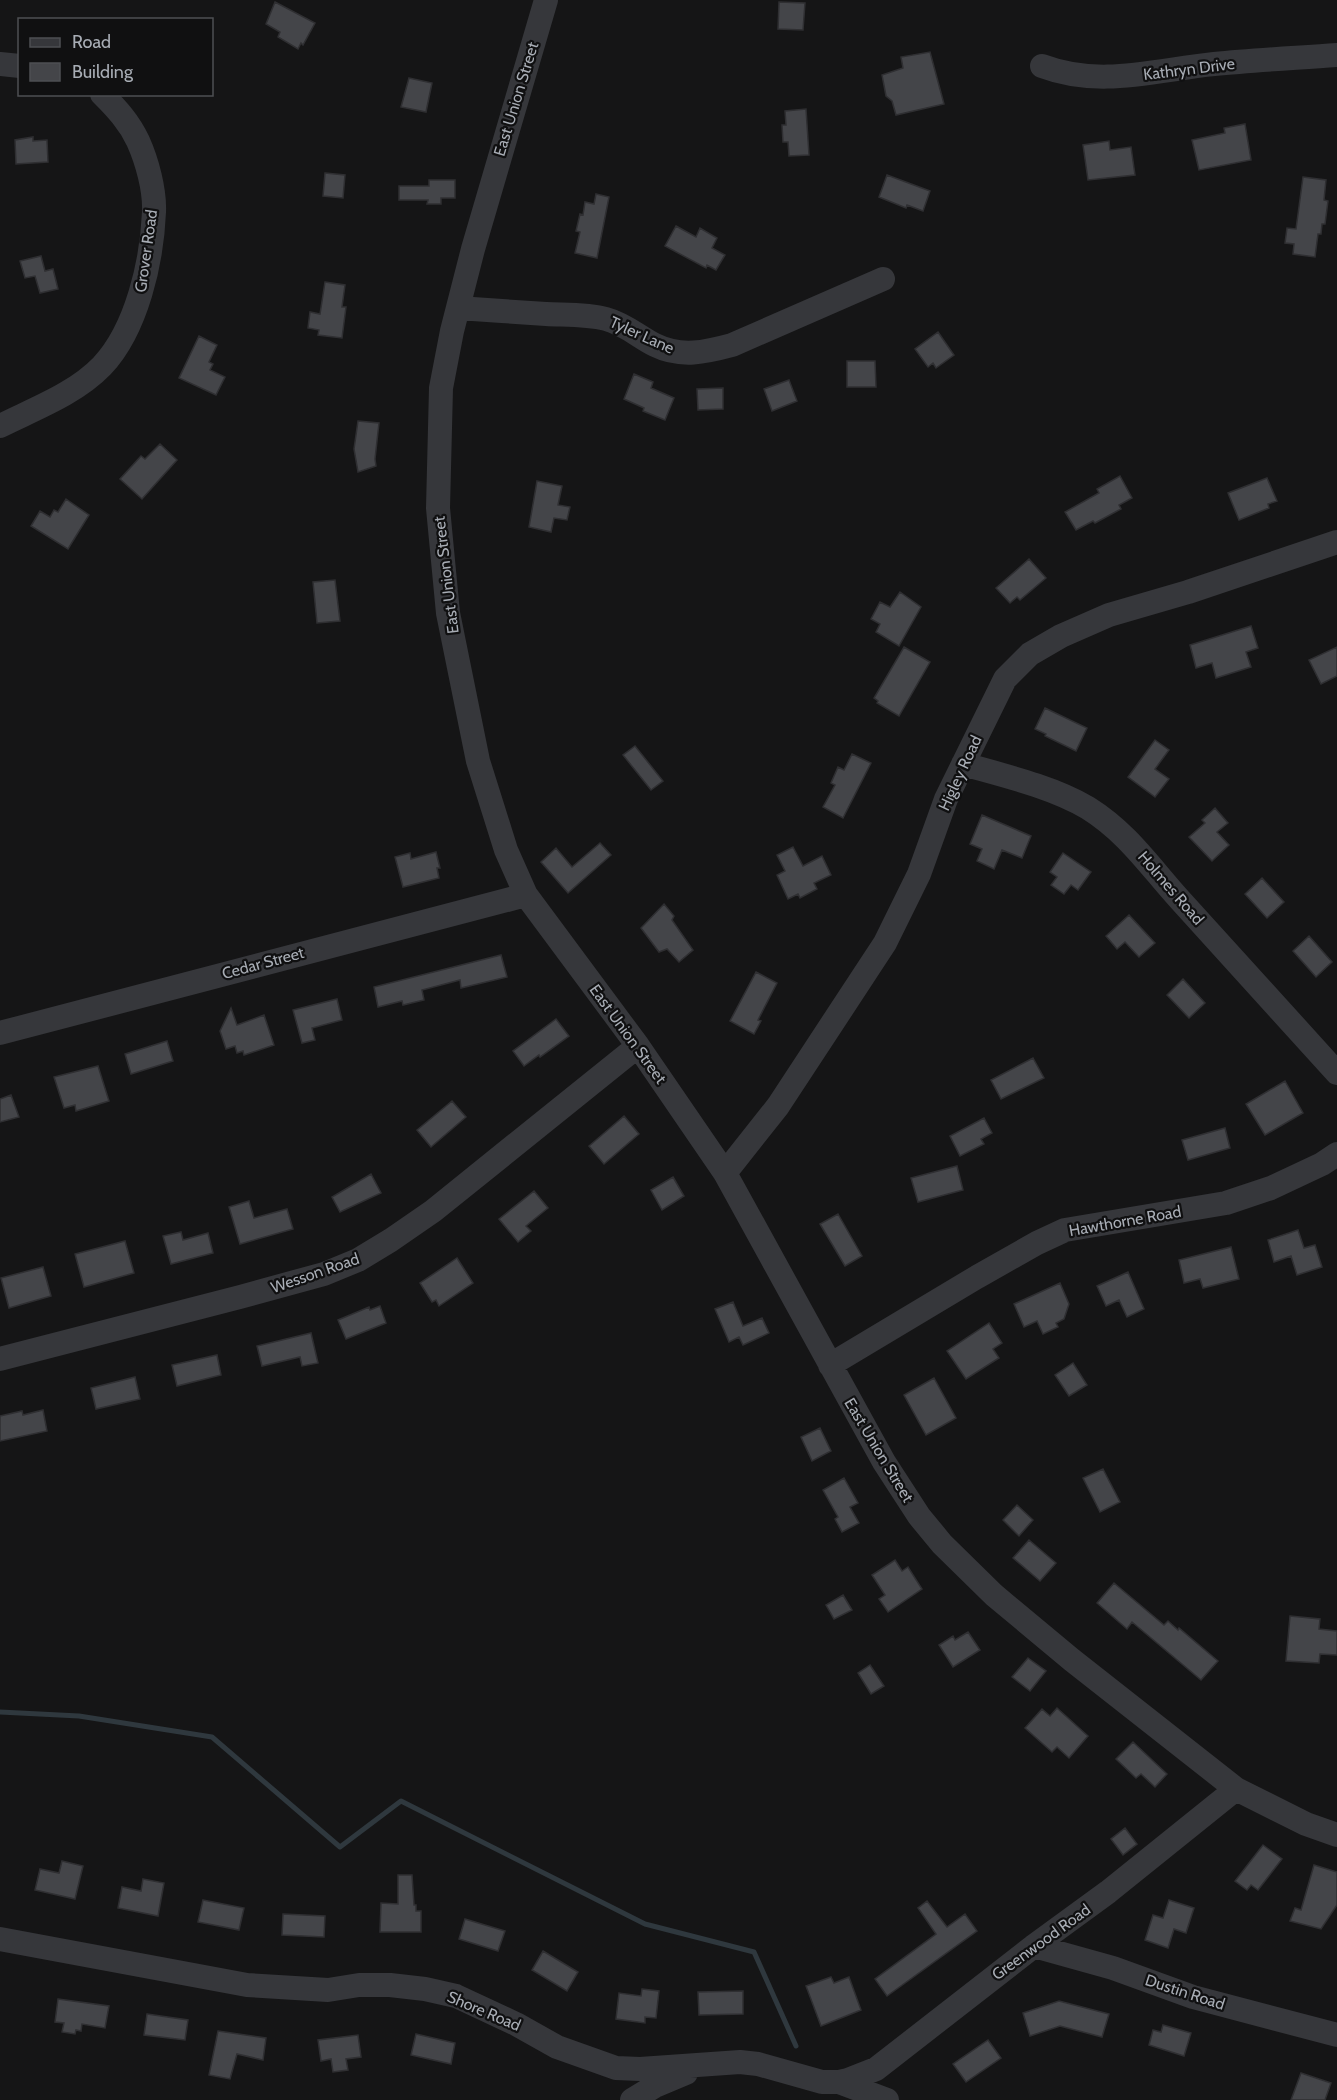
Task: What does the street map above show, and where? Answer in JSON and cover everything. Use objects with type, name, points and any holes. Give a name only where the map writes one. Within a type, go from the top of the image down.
[{"type":"street","name":"East Union Street","points":[[546,0],[507,127],[458,308],[441,388],[438,508],[448,613],[478,761],[506,850],[526,894],[638,1046],[725,1173],[884,1462],[919,1516],[942,1544],[994,1596],[1236,1789],[1306,1824],[1337,1835]]},
{"type":"street","name":"Kathryn Drive","points":[[1042,66],[1061,73],[1114,78],[1213,64],[1337,55]]},
{"type":"street","points":[[0,64],[18,66]]},
{"type":"street","name":"Grover Road","points":[[0,426],[70,391],[102,366],[120,341],[139,299],[154,211],[150,182],[138,141],[123,115],[104,96]]},
{"type":"street","name":"Tyler Lane","points":[[458,308],[608,319],[656,345],[673,352],[688,353],[732,345],[883,279]]},
{"type":"street","name":"Higley Road","points":[[725,1173],[778,1106],[885,944],[919,874],[946,799],[1005,679],[1029,654],[1061,636],[1109,615],[1188,592],[1337,542]]},
{"type":"street","name":"Holmes Road","points":[[963,764],[1032,784],[1086,806],[1112,824],[1139,850],[1176,896],[1337,1073]]},
{"type":"street","name":"Cedar Street","points":[[0,1033],[526,894]]},
{"type":"street","name":"Wesson Road","points":[[0,1359],[324,1274],[358,1260],[392,1240],[433,1211],[638,1046]]},
{"type":"street","name":"Hawthorne Road","points":[[830,1365],[977,1276],[1065,1230],[1226,1203],[1271,1188],[1322,1164],[1337,1154]]},
{"type":"street","name":"Greenwood Road","points":[[839,2082],[876,2069],[1034,1946],[1108,1892],[1236,1789]]},
{"type":"street","name":"Shore Road","points":[[0,1939],[247,1985],[328,1990],[359,1985],[390,1984],[426,1989],[456,1996],[516,2024],[557,2047],[616,2068],[640,2069],[740,2062],[758,2064],[822,2082],[839,2082],[887,2100]]},
{"type":"street","name":"Dustin Road","points":[[1034,1946],[1113,1968],[1193,1996],[1337,2036]]},
{"type":"street","points":[[632,2100],[681,2074],[714,2064]]},
{"type":"building","points":[[275,2],[315,23],[303,45],[301,43],[298,49],[278,37],[280,32],[266,24]]},
{"type":"building","points":[[779,2],[805,3],[803,30],[778,29]]},
{"type":"building","points":[[930,52],[944,104],[896,115],[892,101],[886,96],[882,75],[903,68],[901,57]]},
{"type":"building","points":[[409,78],[432,83],[426,112],[401,107]]},
{"type":"building","points":[[806,109],[809,155],[789,156],[788,142],[783,142],[782,125],[786,125],[785,111]]},
{"type":"building","points":[[1245,124],[1251,160],[1199,170],[1192,140],[1225,133],[1224,128]]},
{"type":"building","points":[[33,137],[33,141],[47,140],[48,162],[16,164],[15,140]]},
{"type":"building","points":[[1109,141],[1110,150],[1131,147],[1135,175],[1088,180],[1083,145]]},
{"type":"building","points":[[325,173],[345,175],[343,198],[323,196]]},
{"type":"building","points":[[887,175],[930,191],[923,211],[907,205],[906,208],[879,197]]},
{"type":"building","points":[[1303,177],[1326,180],[1324,200],[1328,201],[1325,224],[1322,224],[1321,234],[1318,234],[1315,257],[1293,254],[1294,244],[1285,243],[1287,228],[1296,229]]},
{"type":"building","points":[[429,180],[455,180],[455,198],[441,198],[441,204],[427,204],[428,200],[399,200],[399,186],[429,186]]},
{"type":"building","points":[[596,194],[609,197],[597,258],[575,253],[580,232],[576,231],[580,214],[583,215],[585,202],[594,204]]},
{"type":"building","points":[[676,226],[696,237],[700,228],[717,238],[712,248],[725,255],[716,270],[707,265],[706,268],[665,246]]},
{"type":"building","points":[[41,256],[45,271],[53,269],[58,289],[40,293],[35,276],[25,278],[20,261]]},
{"type":"building","points":[[325,282],[345,285],[342,307],[346,307],[342,338],[318,335],[319,330],[308,328],[310,312],[320,314]]},
{"type":"building","points":[[938,332],[954,355],[936,368],[933,363],[928,367],[915,349]]},
{"type":"building","points":[[199,336],[217,345],[209,362],[213,364],[210,370],[225,377],[216,395],[179,378]]},
{"type":"building","points":[[847,361],[875,361],[876,387],[847,387]]},
{"type":"building","points":[[634,374],[653,382],[651,388],[674,398],[665,420],[643,411],[644,408],[624,399]]},
{"type":"building","points":[[789,380],[797,401],[772,411],[764,389]]},
{"type":"building","points":[[723,388],[723,409],[698,410],[697,389]]},
{"type":"building","points":[[358,421],[379,423],[376,466],[358,472],[354,449]]},
{"type":"building","points":[[160,444],[177,460],[142,499],[120,479],[141,456],[145,459]]},
{"type":"building","points":[[1120,476],[1132,498],[1119,505],[1121,509],[1076,530],[1065,512],[1099,493],[1097,489]]},
{"type":"building","points":[[1267,478],[1277,501],[1268,504],[1269,508],[1239,520],[1228,493]]},
{"type":"building","points":[[537,481],[562,486],[558,505],[570,507],[567,520],[554,518],[551,532],[529,527]]},
{"type":"building","points":[[66,499],[89,515],[68,549],[31,526],[40,511],[50,517],[54,510],[58,512]]},
{"type":"building","points":[[1029,559],[1046,578],[1020,600],[1017,597],[1010,603],[996,588]]},
{"type":"building","points":[[335,580],[340,621],[317,623],[313,582]]},
{"type":"building","points":[[900,592],[921,607],[899,646],[876,632],[880,624],[871,619],[880,602],[890,607]]},
{"type":"building","points":[[1251,626],[1258,648],[1246,652],[1251,667],[1216,678],[1212,663],[1196,668],[1190,645]]},
{"type":"building","points":[[904,647],[930,662],[899,716],[877,703],[878,701],[874,698]]},
{"type":"building","points":[[1337,647],[1337,676],[1321,684],[1309,660]]},
{"type":"building","points":[[1045,708],[1087,728],[1076,751],[1035,729]]},
{"type":"building","points":[[1155,740],[1169,750],[1155,769],[1169,779],[1155,797],[1128,777]]},
{"type":"building","points":[[635,746],[663,781],[651,790],[623,755]]},
{"type":"building","points":[[852,754],[871,763],[843,818],[823,807],[835,785],[831,783],[838,767],[844,770]]},
{"type":"building","points":[[1215,808],[1228,823],[1217,832],[1229,845],[1212,861],[1189,837],[1205,823],[1202,820]]},
{"type":"building","points":[[982,815],[1031,836],[1022,858],[1002,850],[994,869],[977,861],[982,849],[970,844]]},
{"type":"building","points":[[600,843],[611,855],[568,893],[541,862],[556,848],[572,867]]},
{"type":"building","points":[[793,847],[803,866],[822,856],[831,875],[814,883],[817,889],[800,898],[798,894],[788,899],[777,875],[785,871],[777,855]]},
{"type":"building","points":[[436,852],[440,868],[437,868],[439,878],[403,887],[395,857],[410,853],[411,859]]},
{"type":"building","points":[[1063,853],[1091,872],[1078,890],[1071,885],[1064,894],[1051,885],[1057,877],[1050,872]]},
{"type":"building","points":[[1262,878],[1284,902],[1267,918],[1245,894]]},
{"type":"building","points":[[664,904],[674,916],[672,920],[693,950],[679,962],[667,949],[659,952],[641,928]]},
{"type":"building","points":[[1129,915],[1155,943],[1139,957],[1125,942],[1117,949],[1106,936]]},
{"type":"building","points":[[1309,936],[1332,962],[1316,977],[1293,951]]},
{"type":"building","points":[[501,955],[507,977],[461,988],[460,980],[422,990],[424,1000],[403,1005],[402,1001],[378,1007],[374,987]]},
{"type":"building","points":[[756,972],[777,983],[758,1020],[761,1021],[754,1034],[730,1021]]},
{"type":"building","points":[[1183,979],[1205,1003],[1189,1018],[1167,995]]},
{"type":"building","points":[[337,999],[342,1020],[312,1028],[315,1040],[302,1043],[293,1010]]},
{"type":"building","points":[[231,1008],[237,1025],[264,1015],[274,1045],[244,1055],[243,1051],[237,1053],[235,1046],[226,1049],[220,1031]]},
{"type":"building","points":[[556,1019],[569,1036],[524,1066],[513,1051]]},
{"type":"building","points":[[167,1041],[173,1061],[131,1074],[125,1054]]},
{"type":"building","points":[[1033,1058],[1044,1078],[1001,1099],[991,1080]]},
{"type":"building","points":[[98,1066],[109,1101],[76,1111],[75,1105],[64,1108],[54,1077]]},
{"type":"building","points":[[1285,1081],[1303,1113],[1265,1135],[1246,1104]]},
{"type":"building","points":[[11,1095],[19,1117],[0,1122],[0,1099]]},
{"type":"building","points":[[452,1101],[466,1117],[431,1147],[417,1130]]},
{"type":"building","points":[[624,1116],[639,1134],[604,1164],[589,1146]]},
{"type":"building","points":[[984,1118],[992,1133],[981,1139],[984,1144],[960,1156],[950,1136]]},
{"type":"building","points":[[1225,1128],[1230,1148],[1188,1160],[1182,1140]]},
{"type":"building","points":[[957,1166],[963,1190],[918,1202],[911,1178]]},
{"type":"building","points":[[371,1174],[381,1193],[340,1212],[332,1197]]},
{"type":"building","points":[[673,1177],[684,1196],[662,1210],[651,1190]]},
{"type":"building","points":[[534,1191],[548,1208],[526,1226],[531,1231],[518,1242],[499,1219]]},
{"type":"building","points":[[249,1201],[254,1218],[287,1209],[293,1229],[240,1244],[229,1207]]},
{"type":"building","points":[[838,1214],[862,1256],[845,1266],[820,1224]]},
{"type":"building","points":[[1298,1230],[1304,1248],[1315,1245],[1322,1267],[1297,1275],[1291,1256],[1274,1262],[1268,1240]]},
{"type":"building","points":[[181,1232],[183,1240],[208,1233],[213,1253],[171,1264],[163,1236]]},
{"type":"building","points":[[125,1241],[134,1273],[84,1287],[75,1254]]},
{"type":"building","points":[[1231,1247],[1239,1279],[1203,1288],[1200,1279],[1184,1283],[1179,1260]]},
{"type":"building","points":[[457,1258],[473,1283],[439,1306],[436,1300],[432,1302],[420,1283]]},
{"type":"building","points":[[43,1267],[51,1296],[9,1308],[1,1278]]},
{"type":"building","points":[[1128,1272],[1144,1309],[1127,1317],[1119,1300],[1106,1306],[1097,1286]]},
{"type":"building","points":[[1060,1283],[1069,1304],[1064,1319],[1056,1323],[1058,1327],[1043,1334],[1037,1321],[1024,1327],[1014,1304]]},
{"type":"building","points":[[733,1302],[743,1326],[762,1318],[769,1333],[743,1345],[739,1337],[729,1342],[715,1309]]},
{"type":"building","points":[[380,1306],[386,1323],[346,1339],[338,1320],[369,1307],[370,1310]]},
{"type":"building","points":[[989,1323],[1002,1343],[993,1349],[999,1358],[966,1379],[947,1351]]},
{"type":"building","points":[[311,1333],[318,1363],[302,1366],[300,1357],[262,1366],[257,1346]]},
{"type":"building","points":[[217,1355],[221,1375],[177,1386],[172,1365]]},
{"type":"building","points":[[1073,1363],[1087,1385],[1069,1396],[1055,1375]]},
{"type":"building","points":[[135,1377],[140,1399],[96,1409],[91,1388]]},
{"type":"building","points":[[934,1378],[956,1418],[926,1435],[904,1395]]},
{"type":"building","points":[[43,1410],[47,1431],[0,1441],[0,1416],[22,1411],[23,1415]]},
{"type":"building","points":[[820,1428],[831,1451],[812,1461],[801,1437]]},
{"type":"building","points":[[1103,1469],[1120,1502],[1100,1512],[1083,1478]]},
{"type":"building","points":[[844,1478],[858,1503],[850,1507],[859,1523],[842,1532],[835,1519],[838,1517],[823,1490]]},
{"type":"building","points":[[1017,1505],[1033,1520],[1019,1536],[1003,1520]]},
{"type":"building","points":[[1029,1540],[1056,1563],[1040,1581],[1013,1558]]},
{"type":"building","points":[[895,1560],[902,1571],[908,1567],[922,1589],[888,1612],[879,1599],[885,1595],[872,1575]]},
{"type":"building","points":[[1114,1583],[1164,1625],[1168,1621],[1178,1630],[1179,1628],[1218,1661],[1201,1680],[1132,1622],[1127,1629],[1097,1603]]},
{"type":"building","points":[[843,1595],[852,1610],[834,1619],[826,1605]]},
{"type":"building","points":[[1290,1616],[1320,1619],[1319,1629],[1337,1631],[1337,1655],[1320,1654],[1319,1663],[1286,1661]]},
{"type":"building","points":[[968,1632],[980,1650],[953,1667],[939,1645],[953,1636],[955,1640]]},
{"type":"building","points":[[1028,1658],[1046,1671],[1030,1691],[1012,1677]]},
{"type":"building","points":[[870,1665],[884,1686],[871,1694],[858,1673]]},
{"type":"building","points":[[1057,1708],[1088,1736],[1069,1758],[1057,1747],[1052,1752],[1025,1728],[1042,1709],[1050,1716]]},
{"type":"building","points":[[1133,1742],[1167,1774],[1155,1787],[1141,1774],[1136,1778],[1116,1759]]},
{"type":"building","points":[[1125,1828],[1137,1844],[1123,1855],[1111,1839]]},
{"type":"building","points":[[1263,1845],[1282,1859],[1258,1890],[1251,1885],[1247,1890],[1235,1881]]},
{"type":"building","points":[[62,1861],[83,1866],[75,1899],[35,1890],[40,1869],[59,1873]]},
{"type":"building","points":[[1314,1865],[1337,1872],[1337,1905],[1321,1929],[1290,1921],[1295,1908],[1301,1910]]},
{"type":"building","points":[[398,1875],[412,1875],[414,1905],[416,1905],[416,1911],[421,1911],[421,1932],[380,1932],[381,1903],[398,1904]]},
{"type":"building","points":[[143,1879],[164,1883],[158,1916],[118,1908],[122,1887],[141,1891]]},
{"type":"building","points":[[203,1900],[244,1908],[239,1930],[198,1922]]},
{"type":"building","points":[[1169,1900],[1194,1908],[1186,1933],[1174,1929],[1168,1948],[1145,1940],[1153,1915],[1163,1918]]},
{"type":"building","points":[[927,1901],[947,1927],[965,1914],[977,1931],[887,1996],[875,1979],[936,1934],[918,1908]]},
{"type":"building","points":[[283,1914],[325,1916],[324,1937],[282,1935]]},
{"type":"building","points":[[465,1919],[505,1931],[498,1951],[459,1939]]},
{"type":"building","points":[[543,1951],[578,1972],[567,1991],[532,1970]]},
{"type":"building","points":[[831,1977],[834,1983],[849,1977],[861,2010],[821,2026],[806,1986]]},
{"type":"building","points":[[642,1989],[659,1991],[656,2018],[645,2017],[645,2023],[616,2019],[619,1993],[641,1996]]},
{"type":"building","points":[[743,1991],[743,2014],[699,2015],[698,1992]]},
{"type":"building","points":[[58,1999],[109,2006],[105,2028],[82,2024],[81,2031],[76,2030],[75,2034],[62,2032],[64,2023],[55,2022]]},
{"type":"building","points":[[1059,2001],[1109,2014],[1102,2037],[1060,2026],[1030,2036],[1023,2013]]},
{"type":"building","points":[[147,2014],[188,2020],[185,2040],[144,2035]]},
{"type":"building","points":[[1163,2025],[1191,2033],[1184,2056],[1149,2045],[1153,2030],[1161,2032]]},
{"type":"building","points":[[218,2031],[266,2038],[263,2060],[237,2054],[230,2079],[209,2075]]},
{"type":"building","points":[[416,2034],[455,2043],[451,2064],[411,2055]]},
{"type":"building","points":[[358,2035],[361,2057],[346,2059],[348,2070],[333,2072],[331,2059],[321,2061],[318,2040]]},
{"type":"building","points":[[988,2040],[1001,2058],[966,2082],[953,2064]]},
{"type":"building","points":[[1301,2073],[1331,2083],[1325,2100],[1291,2100]]},
{"type":"waterway","points":[[0,1712],[79,1716],[212,1737],[340,1847],[401,1801],[645,1924],[754,1952],[796,2046]]}]
